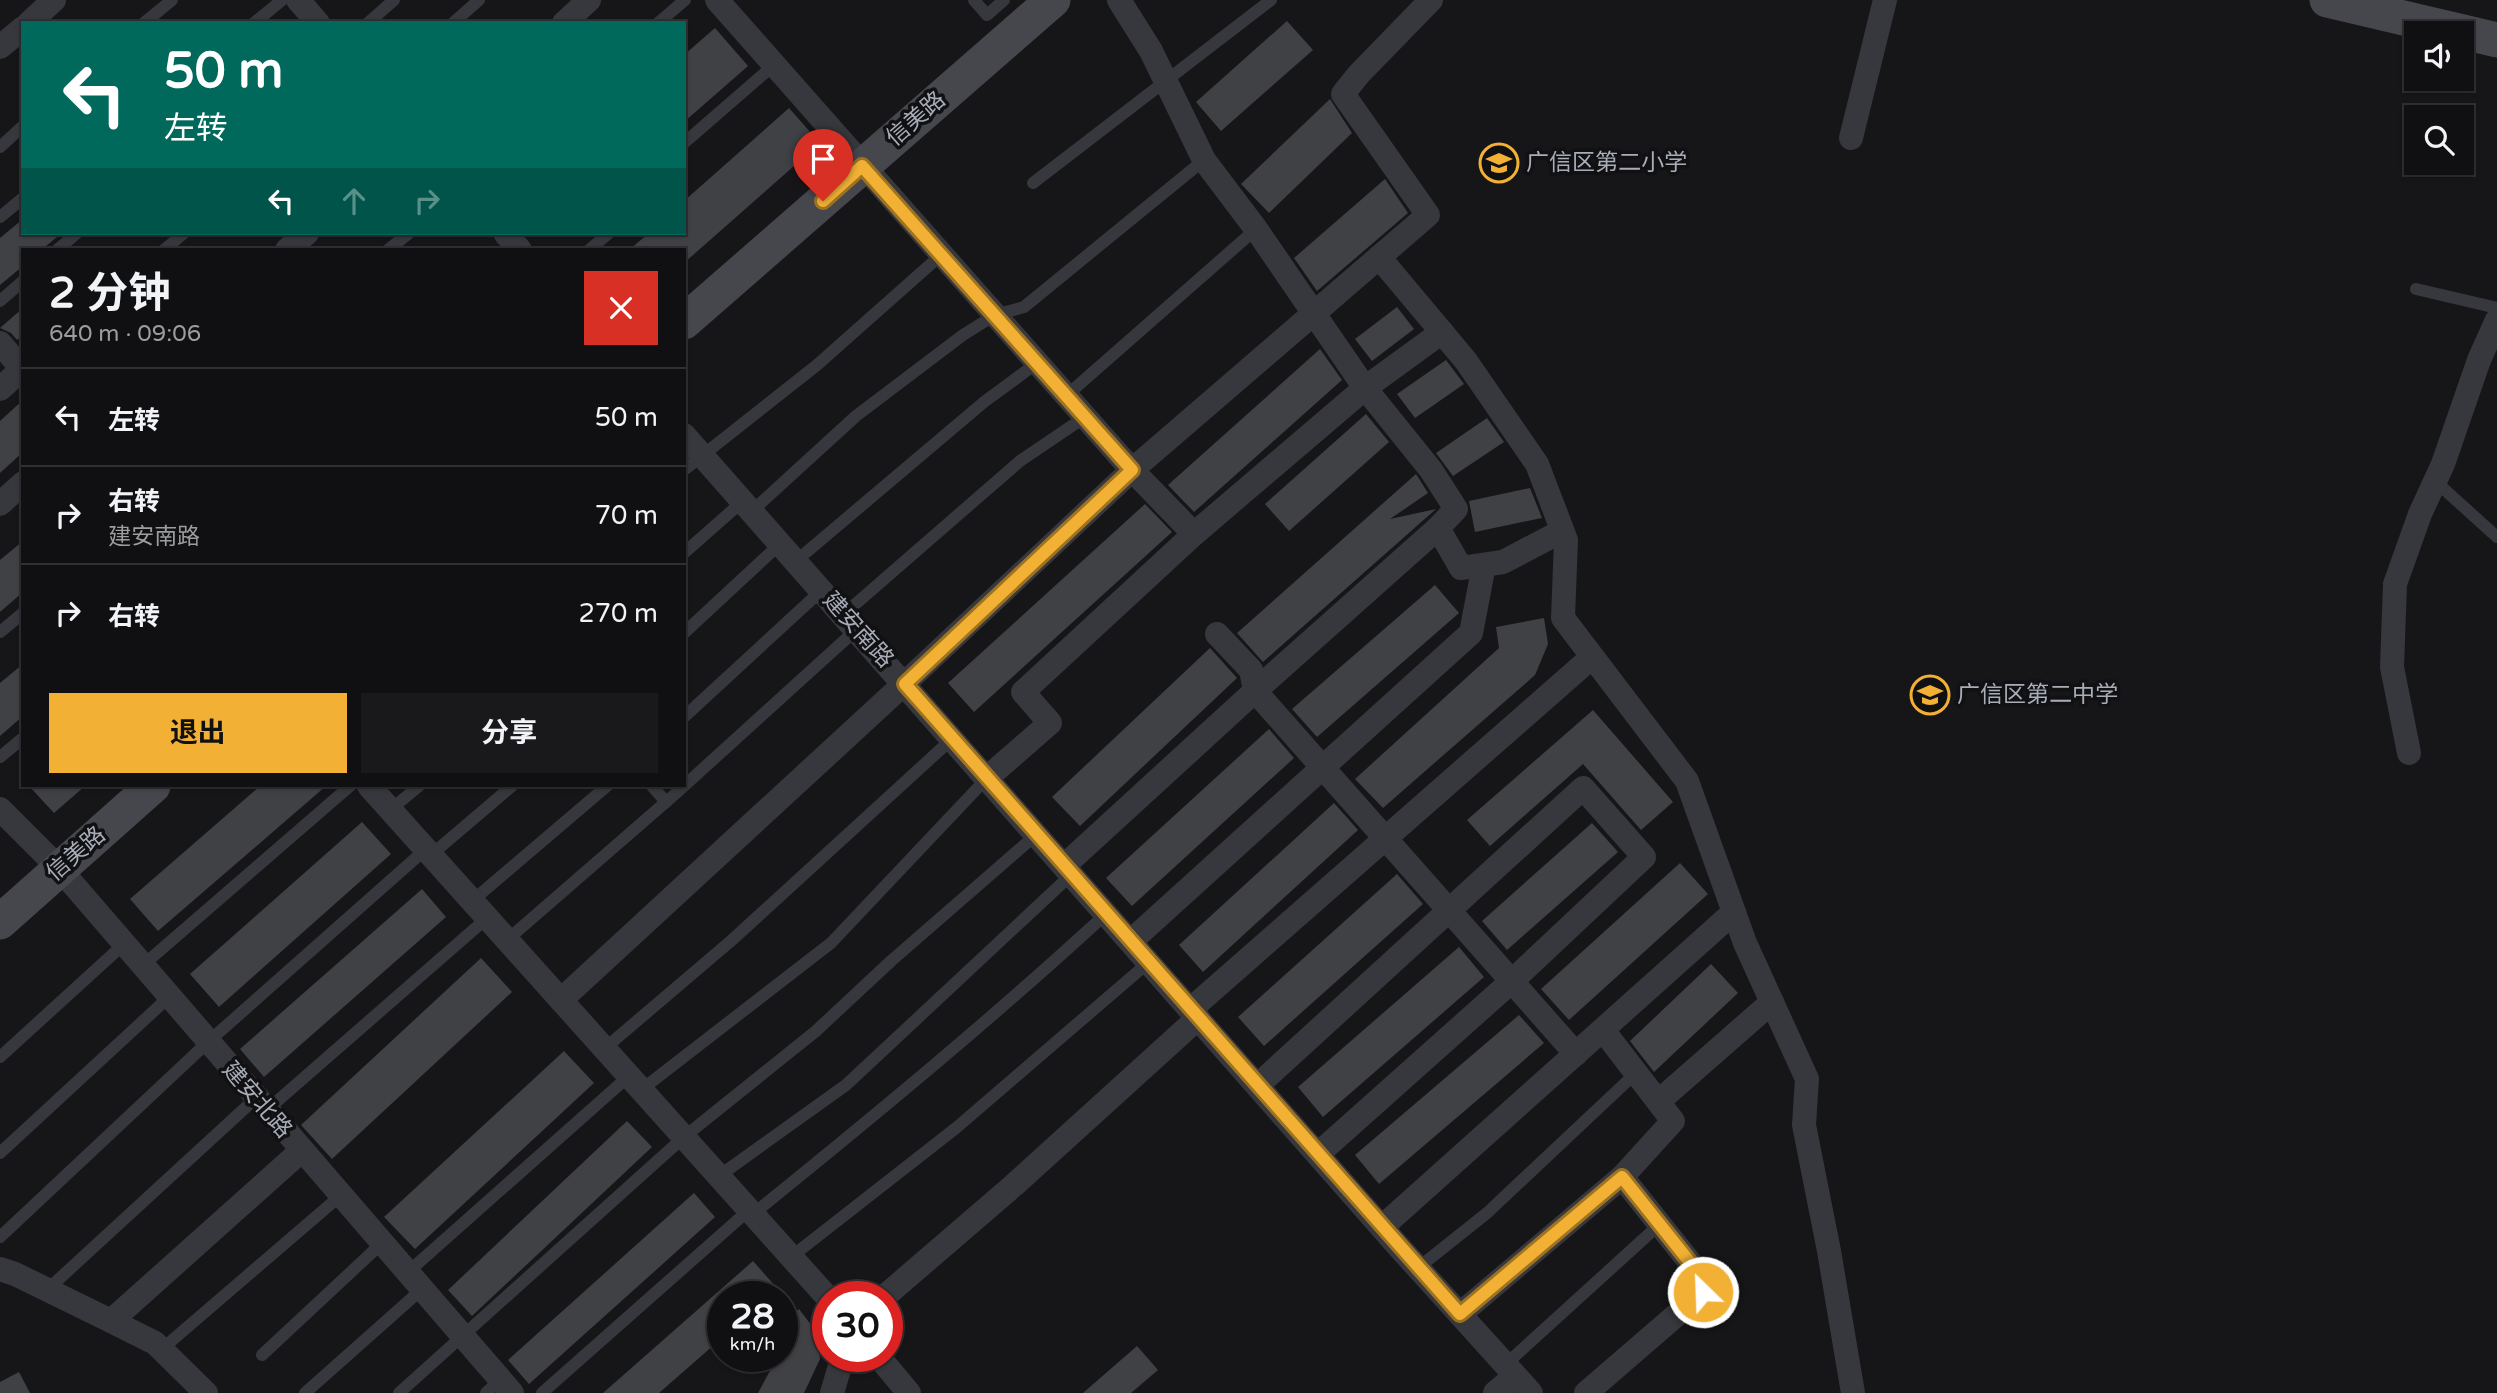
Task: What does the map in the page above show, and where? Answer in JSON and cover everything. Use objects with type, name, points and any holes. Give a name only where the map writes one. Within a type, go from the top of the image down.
[{"type":"street","points":[[31,21],[54,0]]},
{"type":"street","points":[[298,0],[316,21]]},
{"type":"street","points":[[566,21],[589,0]]},
{"type":"street","points":[[718,0],[1066,396],[1194,534]]},
{"type":"street","name":"信美路","points":[[686,320],[1053,0]]},
{"type":"street","points":[[1069,870],[1255,691],[1456,509],[1431,470],[1365,388],[1256,229],[1204,160],[1151,51],[1119,0]]},
{"type":"street","points":[[561,1000],[905,684],[1132,470],[1428,215],[1343,94],[1431,0]]},
{"type":"street","points":[[1852,138],[1885,0]]},
{"type":"street","points":[[2327,0],[2497,40]]},
{"type":"street","points":[[0,47],[21,30]]},
{"type":"street","points":[[289,248],[305,235]]},
{"type":"street","points":[[1379,257],[1465,361],[1537,464],[1566,540],[1563,618],[1688,781],[1745,943],[1807,1079],[1804,1125],[1853,1393]]},
{"type":"street","points":[[2410,753],[2392,667],[2395,584],[2479,360],[2497,320]]},
{"type":"street","points":[[988,778],[1050,723],[1023,692],[1194,534],[1365,388],[1442,332]]},
{"type":"street","points":[[0,343],[21,367]]},
{"type":"street","points":[[0,388],[21,369]]},
{"type":"street","name":"建安南路","points":[[686,441],[693,463],[747,506],[1517,1378]]},
{"type":"street","points":[[0,504],[21,485]]},
{"type":"street","points":[[1438,528],[1461,568],[1503,562],[1562,531]]},
{"type":"street","points":[[1131,941],[1471,633],[1484,565]]},
{"type":"street","points":[[1217,634],[1251,670],[1255,691],[1576,1054]]},
{"type":"street","points":[[903,1281],[1014,1185],[1386,838],[1592,657]]},
{"type":"street","name":"信美路","points":[[0,922],[152,787]]},
{"type":"street","points":[[370,787],[812,1281]]},
{"type":"street","points":[[1258,1086],[1583,788],[1644,857],[1512,981],[1318,1154]]},
{"type":"street","name":"建安北路","points":[[0,809],[59,868],[461,1336],[499,1389]]},
{"type":"street","points":[[1382,1227],[1734,912]]},
{"type":"street","points":[[1659,1101],[1772,1002]]},
{"type":"street","points":[[1460,1314],[1622,1177],[1673,1121],[1603,1030]]},
{"type":"street","points":[[111,1321],[301,1151]]},
{"type":"street","points":[[1586,1393],[1703,1292],[1704,1280],[1622,1177]]},
{"type":"street","points":[[0,1269],[155,1343],[206,1393]]},
{"type":"street","points":[[832,1393],[838,1372]]},
{"type":"street","points":[[891,1372],[909,1393]]},
{"type":"street","points":[[1495,1393],[1517,1378]]},
{"type":"lane","points":[[146,21],[172,0]]},
{"type":"lane","points":[[256,21],[282,0]]},
{"type":"lane","points":[[370,21],[394,0]]},
{"type":"lane","points":[[455,21],[479,0]]},
{"type":"lane","points":[[661,21],[685,0]]},
{"type":"lane","points":[[974,0],[987,15],[1004,0]]},
{"type":"lane","points":[[1033,183],[1271,0]]},
{"type":"lane","points":[[686,141],[774,65]]},
{"type":"lane","points":[[0,147],[21,128]]},
{"type":"lane","points":[[686,552],[963,335],[995,316],[1024,307],[1204,160]]},
{"type":"lane","points":[[0,217],[21,200]]},
{"type":"lane","points":[[1066,396],[1256,229]]},
{"type":"lane","points":[[59,248],[76,235]]},
{"type":"lane","points":[[166,248],[182,235]]},
{"type":"lane","points":[[390,248],[406,235]]},
{"type":"lane","points":[[591,248],[607,235]]},
{"type":"lane","points":[[693,463],[817,365],[941,255]]},
{"type":"lane","points":[[0,301],[21,283]]},
{"type":"lane","points":[[2416,289],[2497,308]]},
{"type":"lane","points":[[686,631],[1037,363]]},
{"type":"lane","points":[[686,782],[1020,461],[1085,417]]},
{"type":"lane","points":[[2435,481],[2497,537]]},
{"type":"lane","points":[[686,715],[822,590]]},
{"type":"lane","points":[[0,632],[21,615]]},
{"type":"lane","points":[[604,1049],[732,940],[953,738]]},
{"type":"lane","points":[[0,757],[21,740]]},
{"type":"lane","points":[[305,1393],[414,1282],[635,1083],[831,943],[988,778]]},
{"type":"lane","points":[[142,966],[349,787]]},
{"type":"lane","points":[[390,810],[418,787]]},
{"type":"lane","points":[[0,1237],[208,1042],[428,852],[511,787]]},
{"type":"lane","points":[[47,1290],[479,909],[606,787]]},
{"type":"lane","points":[[653,787],[666,802]]},
{"type":"lane","points":[[507,940],[681,787]]},
{"type":"lane","points":[[399,1393],[684,1137],[816,1031],[900,952],[1037,834]]},
{"type":"lane","points":[[719,1177],[846,1085],[1069,870]]},
{"type":"lane","points":[[542,1393],[751,1212],[881,1110],[1028,985],[1107,913]]},
{"type":"lane","points":[[0,1057],[124,944]]},
{"type":"lane","points":[[791,1258],[956,1128],[1149,962]]},
{"type":"lane","points":[[0,1153],[169,997]]},
{"type":"lane","points":[[1418,1268],[1487,1213],[1637,1072]]},
{"type":"lane","points":[[162,1349],[340,1196]]},
{"type":"lane","points":[[1517,1378],[1660,1224]]},
{"type":"lane","points":[[262,1354],[381,1244]]},
{"type":"building","points":[[1287,21],[1313,50],[1221,131],[1196,102]]},
{"type":"building","points":[[715,28],[748,66],[686,120],[686,53]]},
{"type":"building","points":[[1330,99],[1352,133],[1269,213],[1241,184]]},
{"type":"building","points":[[789,108],[820,143],[686,261],[686,248],[631,248],[647,235],[686,235],[686,199]]},
{"type":"building","points":[[1385,179],[1408,213],[1317,291],[1294,258]]},
{"type":"building","points":[[21,221],[21,235],[60,235],[43,248],[21,248],[21,268],[0,285],[0,238]]},
{"type":"building","points":[[1397,307],[1414,329],[1372,361],[1355,339]]},
{"type":"building","points":[[21,310],[21,337],[17,340],[11,333],[0,328]]},
{"type":"building","points":[[1320,349],[1342,380],[1194,512],[1168,485]]},
{"type":"building","points":[[1446,360],[1464,384],[1415,418],[1397,394]]},
{"type":"building","points":[[21,402],[21,454],[0,473],[0,421]]},
{"type":"building","points":[[1366,414],[1389,442],[1289,531],[1265,504]]},
{"type":"building","points":[[1487,418],[1504,442],[1453,476],[1436,453]]},
{"type":"building","points":[[1416,474],[1428,493],[1390,519],[1436,509],[1263,662],[1237,633]]},
{"type":"building","points":[[1530,488],[1542,518],[1475,532],[1469,501]]},
{"type":"building","points":[[1145,504],[1172,532],[974,712],[948,683]]},
{"type":"building","points":[[21,543],[21,594],[0,612],[0,560]]},
{"type":"building","points":[[1435,585],[1459,613],[1317,737],[1292,709]]},
{"type":"building","points":[[1544,618],[1548,644],[1535,675],[1383,808],[1355,779],[1499,648],[1496,627]]},
{"type":"building","points":[[1210,648],[1237,678],[1080,826],[1052,797]]},
{"type":"building","points":[[21,666],[21,718],[0,736],[0,683]]},
{"type":"building","points":[[1593,710],[1673,802],[1641,830],[1583,764],[1490,846],[1467,820]]},
{"type":"building","points":[[1269,729],[1294,758],[1132,906],[1106,878]]},
{"type":"building","points":[[30,787],[84,787],[54,813]]},
{"type":"building","points":[[259,787],[325,787],[158,931],[130,899]]},
{"type":"building","points":[[1334,803],[1358,830],[1203,972],[1179,945]]},
{"type":"building","points":[[362,822],[391,854],[219,1007],[190,974]]},
{"type":"building","points":[[1592,823],[1618,852],[1507,950],[1482,921]]},
{"type":"building","points":[[1680,863],[1708,894],[1569,1020],[1541,989]]},
{"type":"building","points":[[1397,874],[1423,904],[1264,1046],[1238,1017]]},
{"type":"building","points":[[422,889],[446,917],[264,1077],[240,1049]]},
{"type":"building","points":[[1459,947],[1484,977],[1323,1117],[1298,1087]]},
{"type":"building","points":[[481,958],[512,992],[332,1159],[301,1125]]},
{"type":"building","points":[[1711,964],[1738,993],[1654,1072],[1630,1041]]},
{"type":"building","points":[[1519,1015],[1544,1043],[1379,1184],[1355,1155]]},
{"type":"building","points":[[564,1051],[594,1083],[415,1249],[384,1217]]},
{"type":"building","points":[[627,1121],[652,1147],[472,1316],[448,1290]]},
{"type":"building","points":[[694,1193],[715,1217],[529,1384],[508,1360]]},
{"type":"building","points":[[753,1261],[771,1281],[730,1281]]},
{"type":"building","points":[[707,1301],[707,1351],[659,1393],[603,1393]]},
{"type":"building","points":[[798,1310],[812,1326],[814,1372],[804,1393],[758,1393],[769,1372],[798,1372]]},
{"type":"building","points":[[1137,1346],[1158,1370],[1131,1393],[1083,1393]]},
{"type":"building","points":[[19,1372],[30,1393],[0,1393],[0,1382]]},
{"type":"place","name":"广信区第二小学","points":[[1499,163]]},
{"type":"place","name":"广信区第二中学","points":[[1930,695]]},
{"type":"route","points":[[823,201],[862,166],[1132,470],[905,684],[1460,1314],[1622,1177],[1704,1280],[1703,1292]]}]
